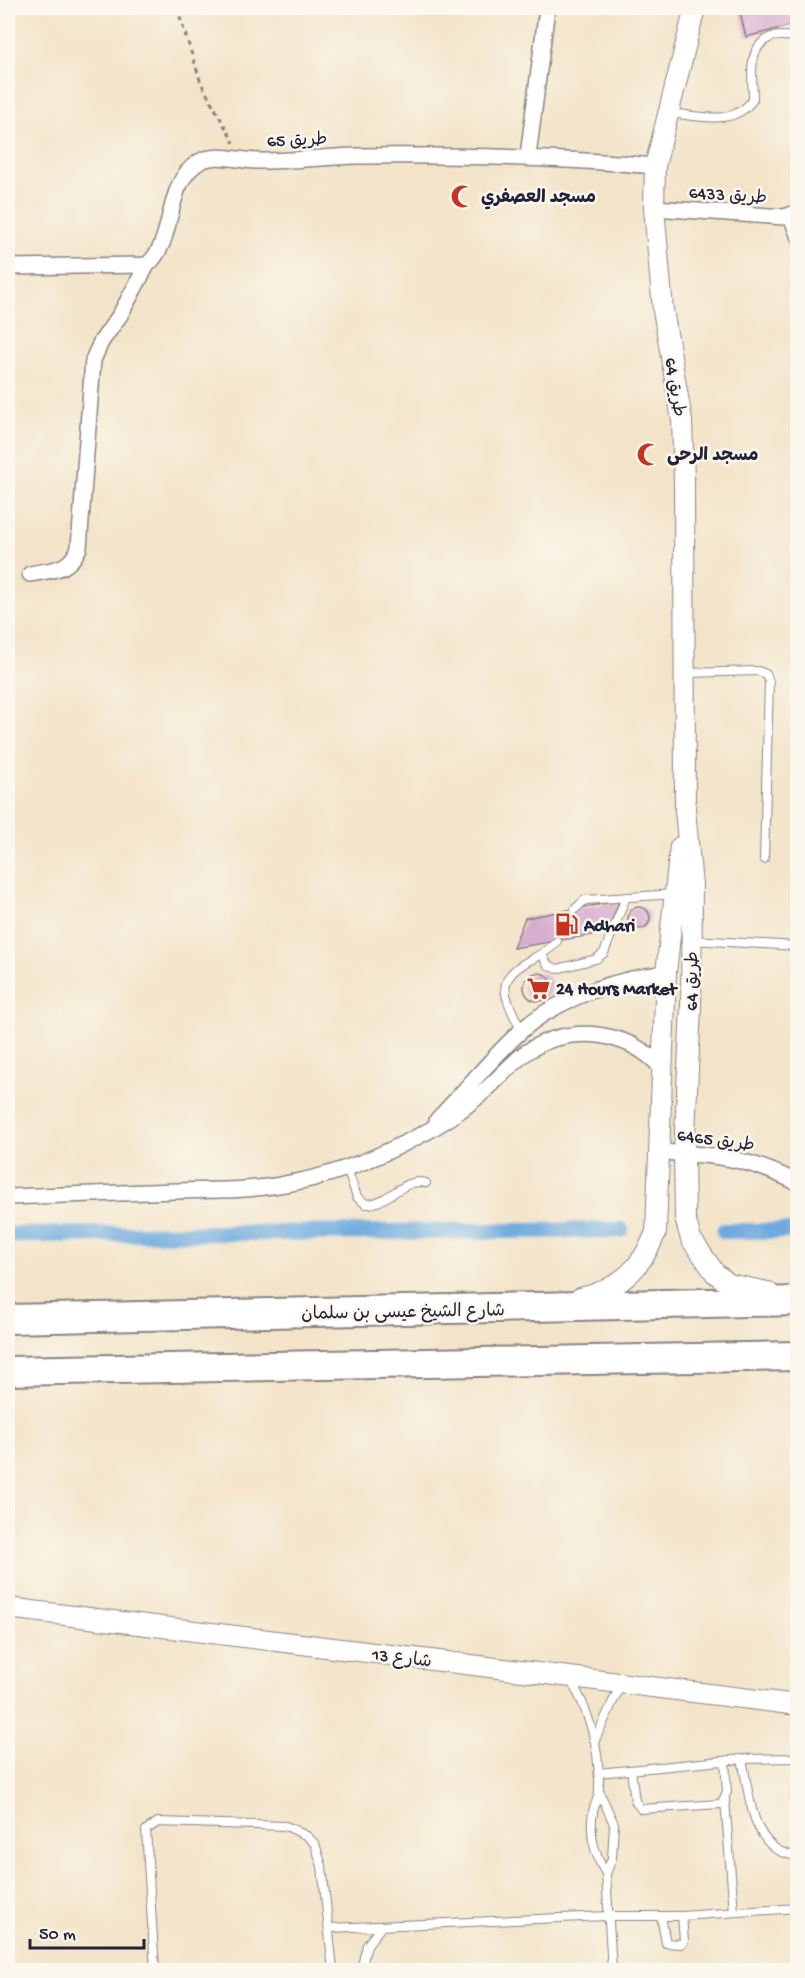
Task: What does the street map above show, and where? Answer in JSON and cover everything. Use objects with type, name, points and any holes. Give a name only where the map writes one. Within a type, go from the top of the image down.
[{"type":"highway","name":"شارع الشيخ عيسى بن سلمان","points":[[8,1319],[798,1301]]},
{"type":"highway","points":[[8,1371],[739,1359],[798,1356]]},
{"type":"highway","points":[[739,1359],[798,1365]]},
{"type":"street","points":[[528,156],[547,8]]},
{"type":"street","name":"طريق 64","points":[[695,8],[655,166],[654,208],[663,310],[682,420],[686,583],[685,809],[692,886],[692,972],[684,1153],[685,1218],[691,1239],[700,1256],[729,1284],[755,1291],[798,1294]]},
{"type":"street","name":"طريق 65","points":[[30,574],[61,568],[73,561],[79,548],[93,360],[147,266],[159,252],[177,190],[190,168],[202,160],[219,158],[256,161],[356,156],[528,156],[655,166]]},
{"type":"street","name":"طريق 6433","points":[[654,208],[794,214]]},
{"type":"street","points":[[794,214],[798,235]]},
{"type":"street","points":[[8,267],[147,266]]},
{"type":"street","name":"طريق 64","points":[[526,1308],[598,1294],[618,1284],[635,1270],[648,1252],[656,1232],[661,1152],[666,973],[685,809]]},
{"type":"street","points":[[425,1133],[521,1030],[533,1021],[581,996],[631,980],[666,973],[692,972]]},
{"type":"street","points":[[521,1030],[530,1048]]},
{"type":"street","points":[[8,1197],[254,1189],[286,1184],[347,1168],[425,1133],[454,1117],[530,1048],[543,1041],[572,1035],[608,1036],[643,1052],[664,1071]]},
{"type":"street","name":"طريق 6465","points":[[661,1152],[747,1161],[762,1165],[798,1184]]},
{"type":"street","name":"شارع 13","points":[[8,1608],[798,1705]]},
{"type":"lane","points":[[670,113],[718,118],[738,115],[753,99],[752,64],[762,43],[777,36],[798,34]]},
{"type":"lane","points":[[685,674],[758,671],[766,674],[769,682],[764,859]]},
{"type":"lane","points":[[575,909],[585,900],[674,894]]},
{"type":"lane","points":[[541,954],[548,964],[557,969],[600,956],[607,949],[626,897]]},
{"type":"lane","points":[[692,939],[798,946]]},
{"type":"lane","points":[[521,1030],[506,998],[505,981],[515,967],[541,954],[557,941]]},
{"type":"lane","points":[[347,1168],[357,1197],[366,1204],[377,1203],[417,1182],[426,1183]]},
{"type":"lane","points":[[569,1677],[585,1707],[596,1739],[600,1793],[614,1824],[612,1858],[606,1874],[612,1971]]},
{"type":"lane","points":[[596,1739],[602,1720],[621,1683]]},
{"type":"lane","points":[[598,1773],[742,1759],[798,1758]]},
{"type":"lane","points":[[742,1759],[756,1824],[761,1835],[783,1855],[798,1856]]},
{"type":"lane","points":[[631,1770],[635,1801],[641,1809],[721,1804],[727,1792],[725,1761]]},
{"type":"lane","points":[[600,1793],[591,1826],[597,1859],[606,1874]]},
{"type":"lane","points":[[724,1800],[734,1912]]},
{"type":"lane","points":[[155,1971],[146,1830],[158,1822],[286,1826],[297,1829],[315,1844],[320,1855],[330,1928],[333,1971]]},
{"type":"lane","points":[[330,1928],[608,1916],[682,1916],[798,1908]]},
{"type":"lane","points":[[661,1916],[666,1944],[681,1944],[684,1941],[682,1916]]},
{"type":"lane","points":[[361,1971],[367,1945],[381,1927]]},
{"type":"path","points":[[177,8],[201,83],[230,140],[256,161]]},
{"type":"building","points":[[739,8],[789,8],[789,10],[796,10],[796,24],[746,37]]},
{"type":"building","name":"Adhari","points":[[619,901],[608,932],[513,948],[525,918]]},
{"type":"building","points":[[639,907],[647,910],[650,918],[647,926],[639,929],[631,926],[628,918],[631,910]]},
{"type":"building","name":"24 Hours Market","points":[[538,973],[548,977],[552,987],[548,997],[538,1001],[528,997],[524,987],[528,977]]},
{"type":"waterway","points":[[8,1235],[621,1230]]},
{"type":"waterway","points":[[724,1231],[798,1231]]},
{"type":"place","name":"مسجد العصفري","points":[[463,196]]},
{"type":"place","name":"مسجد الرحى","points":[[649,454]]},
{"type":"place","name":"Adhari","points":[[566,925]]},
{"type":"place","name":"24 Hours Market","points":[[538,988]]}]
